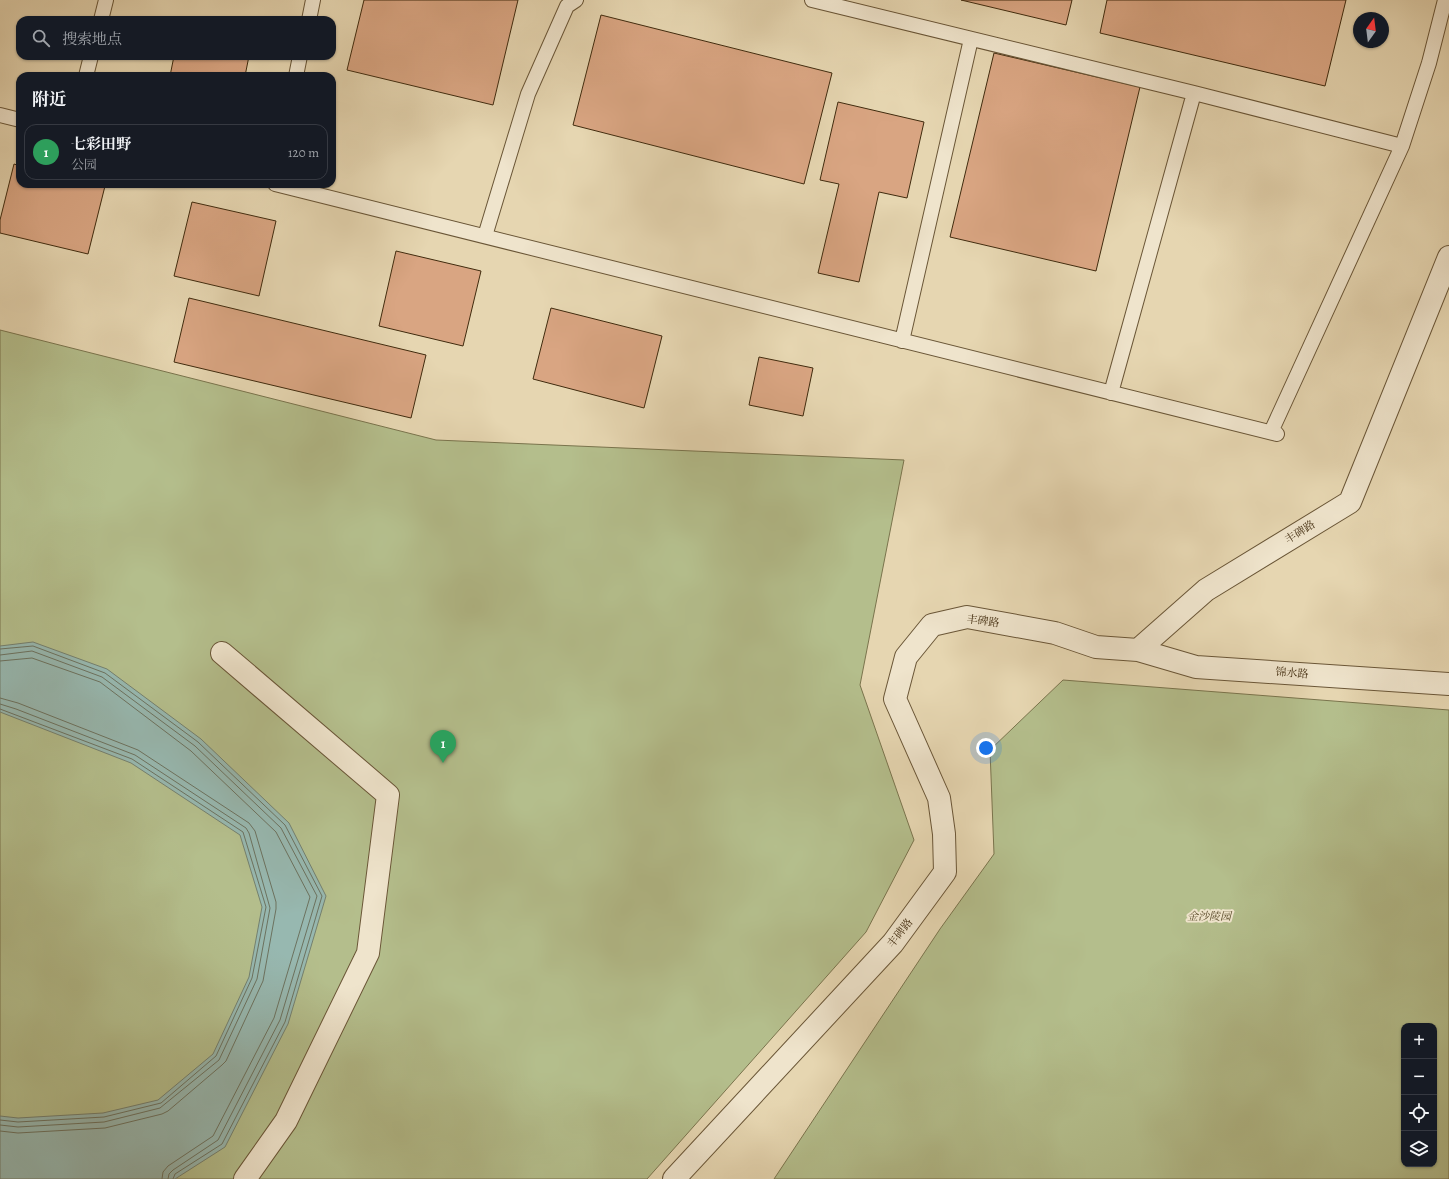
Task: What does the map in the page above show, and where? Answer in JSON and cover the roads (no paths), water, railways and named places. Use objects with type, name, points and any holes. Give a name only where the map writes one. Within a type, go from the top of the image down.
[{"type":"street","name":"丰碑路","points":[[674,1179],[893,943],[945,872],[944,834],[939,798],[895,699],[906,657],[932,625],[967,617],[1055,633],[1096,647],[1138,650],[1206,590],[1350,502],[1449,258]]},
{"type":"street","name":"锦水路","points":[[1138,650],[1196,666],[1449,684]]},
{"type":"street","points":[[222,653],[388,795],[368,953],[286,1121],[245,1179]]},
{"type":"lane","points":[[102,16],[106,0]]},
{"type":"lane","points":[[310,16],[313,0]]},
{"type":"lane","points":[[485,236],[528,94],[567,6],[576,0]]},
{"type":"lane","points":[[812,0],[1194,93],[1402,146]]},
{"type":"lane","points":[[291,188],[1277,434],[1271,432],[1402,146],[1429,63],[1445,0]]},
{"type":"lane","points":[[902,341],[971,38]]},
{"type":"lane","points":[[87,72],[91,60]]},
{"type":"lane","points":[[297,72],[299,60]]},
{"type":"lane","points":[[1111,393],[1194,93]]},
{"type":"lane","points":[[0,115],[16,119]]},
{"type":"water","points":[[33,642],[107,669],[201,739],[289,823],[326,896],[288,1024],[225,1147],[175,1179],[0,1179],[0,1116],[18,1118],[103,1113],[158,1100],[213,1054],[249,977],[262,907],[240,835],[131,763],[0,712],[0,646]]},
{"type":"place","name":"七彩田野","points":[[443,763]]},
{"type":"park label","name":"金沙陵园","points":[[1209,916]]}]
